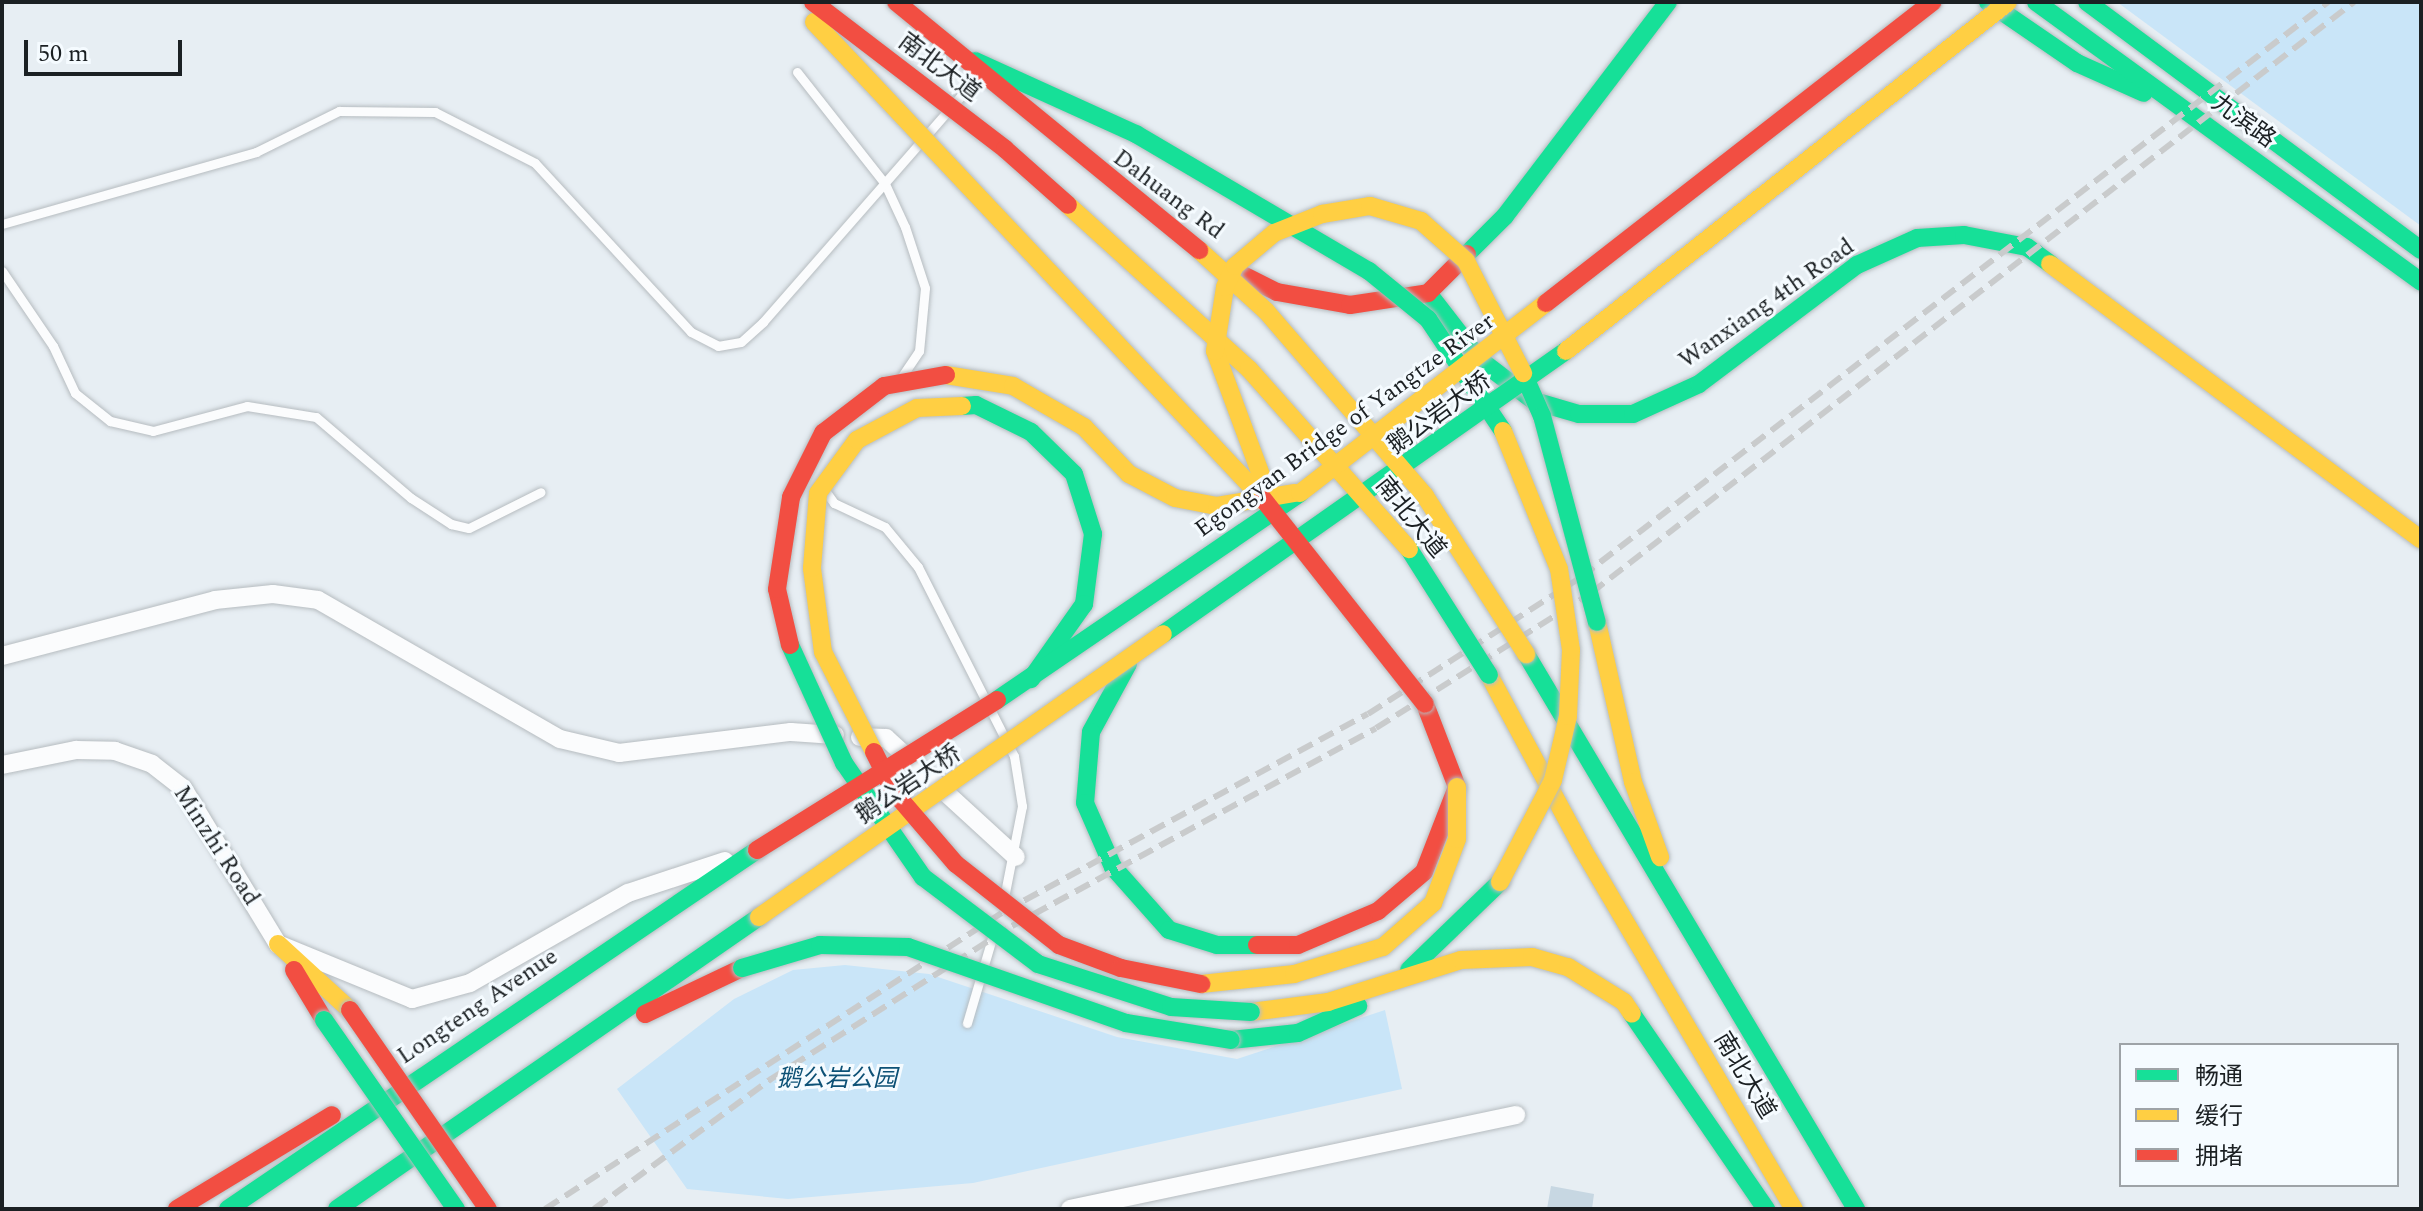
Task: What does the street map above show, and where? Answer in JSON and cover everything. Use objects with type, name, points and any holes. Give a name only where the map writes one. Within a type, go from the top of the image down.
[{"type":"main road","points":[[795,2],[1277,514],[1425,704],[1457,787],[1457,839],[1433,903],[1383,947],[1294,974],[1196,984],[1059,945],[956,864],[894,792],[823,652],[812,568],[818,493],[857,440],[917,408],[976,405],[1031,432],[1074,474],[1093,534],[1084,604],[1031,679]]},
{"type":"main road","name":"南北大道","points":[[813,2],[1005,149],[1249,369],[1410,550],[1489,675],[1582,848],[1794,1209]]},
{"type":"main road","name":"Dahuang Rd","points":[[886,2],[977,68],[1199,252],[1277,292],[1350,305],[1428,293]]},
{"type":"main road","name":"南北大道","points":[[896,2],[1266,311],[1425,496],[1526,654],[1696,949],[1856,1209]]},
{"type":"main road","points":[[1428,293],[1505,216],[1668,2]]},
{"type":"main road","name":"Egongyan Bridge of Yangtze River","points":[[757,850],[1031,679],[1302,492],[1933,2]]},
{"type":"main road","points":[[1988,2],[2077,63],[2196,118],[2225,115],[2220,100]]},
{"type":"main road","name":"鹅公岩大桥","points":[[555,1056],[1128,664],[1559,357],[2008,2]]},
{"type":"main road","name":"九滨路","points":[[2036,2],[2421,282]]},
{"type":"main road","name":"九滨路","points":[[2087,2],[2421,250]]},
{"type":"main road","points":[[340,1207],[555,1056],[742,968],[820,945],[908,947],[1126,1023],[1231,1040],[1298,1033],[1343,1016],[1395,982],[1500,882],[1553,780],[1568,716],[1571,650],[1559,569],[1539,513],[1512,446],[1464,370],[1428,319],[1369,271],[1136,134],[977,68]]},
{"type":"main road","points":[[1277,514],[1215,351],[1225,287],[1235,266],[1274,233],[1322,214],[1370,206],[1421,221],[1466,261],[1494,306],[1542,416],[1597,622],[1633,782],[1696,949]]},
{"type":"main road","name":"Wanxiang 4th Road","points":[[1428,293],[1480,360],[1534,401],[1579,414],[1633,414],[1699,384],[1857,265],[1917,238],[1964,235],[2027,247],[2421,540]]},
{"type":"main road","points":[[1302,492],[1217,506],[1175,498],[1129,474],[1084,427],[1013,386],[949,374],[884,386],[823,433],[791,497],[777,589],[796,669],[878,819],[923,877],[1038,964],[1171,1007],[1251,1012],[1328,1002],[1461,960],[1532,957],[1595,980],[1644,1028],[1766,1209]]},
{"type":"main road","points":[[1128,664],[1091,732],[1085,803],[1113,867],[1169,930],[1217,945],[1298,945],[1378,911],[1424,872],[1457,787]]},
{"type":"main road","name":"Longteng Avenue","points":[[228,1209],[508,1014],[757,850]]},
{"type":"main road","points":[[278,944],[350,1010],[488,1209]]},
{"type":"main road","points":[[278,944],[324,1020],[456,1209]]},
{"type":"main road","points":[[177,1209],[508,1014]]},
{"type":"street","points":[[2,656],[215,600],[273,594],[318,600],[560,739],[619,753],[791,732],[886,738],[1016,857]]},
{"type":"street","name":"Minzhi Road","points":[[2,765],[76,750],[115,751],[152,764],[183,788],[278,944]]},
{"type":"street","points":[[278,944],[412,999],[470,983],[628,893],[757,850]]},
{"type":"street","points":[[1070,1209],[1516,1115]]},
{"type":"lane","points":[[2,224],[256,152],[339,111],[435,112],[535,163],[691,332],[718,346],[741,342],[763,322],[885,184],[977,68]]},
{"type":"lane","points":[[797,72],[885,184],[925,288],[919,351],[886,402],[829,440],[815,476],[834,503],[885,527],[918,567],[1014,756],[1022,806],[1016,857],[967,1023]]},
{"type":"lane","points":[[2,271],[53,346],[75,393],[110,421],[153,431],[247,406],[316,417],[411,498],[451,524],[469,528],[541,492]]},
{"type":"green space","points":[[2117,2],[2421,2],[2421,226]]},
{"type":"green space","name":"鹅公岩公园","points":[[845,965],[929,974],[1117,1037],[1237,1059],[1385,1010],[1402,1089],[973,1183],[788,1199],[687,1189],[617,1089],[734,999],[793,970]]},
{"type":"building","points":[[1551,1186],[1594,1194],[1592,1209],[1547,1209]]},
{"type":"railway","points":[[545,1209],[1003,912],[1368,714],[1581,577],[2328,2]]},
{"type":"railway","points":[[594,1209],[771,1079],[1012,926],[1376,728],[1591,593],[2354,2]]},
{"type":"traffic: fast","points":[[1467,254],[1505,216],[1668,2]]},
{"type":"traffic: fast","points":[[1988,2],[2077,63],[2144,93]]},
{"type":"traffic: fast","points":[[2036,2],[2421,282]]},
{"type":"traffic: fast","points":[[2087,2],[2421,250]]},
{"type":"traffic: fast","points":[[975,61],[1136,134],[1369,271],[1428,319],[1503,431]]},
{"type":"traffic: fast","points":[[1428,293],[1480,360],[1534,401],[1579,414],[1633,414],[1699,384],[1857,265],[1917,238],[1964,235],[2027,247],[2050,264]]},
{"type":"traffic: fast","points":[[1163,634],[1566,351]]},
{"type":"traffic: fast","points":[[1523,373],[1542,416],[1597,622]]},
{"type":"traffic: fast","points":[[962,406],[976,405],[1031,432],[1074,474],[1093,534],[1084,604],[1031,679]]},
{"type":"traffic: fast","points":[[997,700],[1300,493]]},
{"type":"traffic: fast","points":[[1409,549],[1489,675]]},
{"type":"traffic: fast","points":[[790,645],[844,763],[923,877],[1038,964],[1171,1007],[1251,1012]]},
{"type":"traffic: fast","points":[[1526,654],[1856,1209]]},
{"type":"traffic: fast","points":[[1128,664],[1091,732],[1085,803],[1113,867],[1169,930],[1217,945],[1257,945]]},
{"type":"traffic: fast","points":[[228,1209],[757,850]]},
{"type":"traffic: fast","points":[[1409,970],[1500,882]]},
{"type":"traffic: fast","points":[[337,1209],[759,917]]},
{"type":"traffic: fast","points":[[742,968],[820,945],[908,947],[1126,1023],[1231,1040]]},
{"type":"traffic: fast","points":[[1231,1040],[1298,1033],[1358,1006]]},
{"type":"traffic: fast","points":[[1632,1014],[1766,1209]]},
{"type":"traffic: fast","points":[[324,1020],[456,1209]]},
{"type":"traffic: slow","points":[[1566,351],[2008,2]]},
{"type":"traffic: slow","points":[[814,22],[1263,499]]},
{"type":"traffic: slow","points":[[1068,205],[1249,369],[1409,549]]},
{"type":"traffic: slow","points":[[1270,499],[1215,351],[1225,287],[1235,266],[1274,233],[1322,214],[1370,206],[1421,221],[1466,261],[1523,373]]},
{"type":"traffic: slow","points":[[1199,250],[1266,311],[1425,496],[1526,654]]},
{"type":"traffic: slow","points":[[2050,264],[2421,540]]},
{"type":"traffic: slow","points":[[1300,493],[1546,303]]},
{"type":"traffic: slow","points":[[946,375],[1013,386],[1084,427],[1129,474],[1175,498],[1217,506],[1295,493]]},
{"type":"traffic: slow","points":[[874,752],[823,652],[812,568],[818,493],[857,440],[917,408],[962,406]]},
{"type":"traffic: slow","points":[[1500,882],[1553,780],[1568,716],[1571,650],[1559,569],[1503,431]]},
{"type":"traffic: slow","points":[[1597,622],[1633,782],[1660,857]]},
{"type":"traffic: slow","points":[[759,917],[1163,634]]},
{"type":"traffic: slow","points":[[1489,675],[1582,848],[1794,1209]]},
{"type":"traffic: slow","points":[[1201,984],[1294,974],[1383,947],[1433,903],[1457,839],[1457,787]]},
{"type":"traffic: slow","points":[[278,944],[350,1010]]},
{"type":"traffic: slow","points":[[1251,1012],[1328,1002],[1461,960],[1532,957],[1568,967],[1624,1002],[1632,1014]]},
{"type":"traffic: jam","points":[[813,2],[1005,149],[1068,205]]},
{"type":"traffic: jam","points":[[896,2],[1199,250]]},
{"type":"traffic: jam","points":[[1546,303],[1933,2]]},
{"type":"traffic: jam","points":[[1233,270],[1277,292],[1350,305],[1428,293],[1467,254]]},
{"type":"traffic: jam","points":[[790,645],[777,589],[791,497],[823,433],[884,386],[946,375]]},
{"type":"traffic: jam","points":[[1263,499],[1425,704]]},
{"type":"traffic: jam","points":[[757,850],[997,700]]},
{"type":"traffic: jam","points":[[1257,945],[1298,945],[1378,911],[1424,872],[1457,787],[1425,704]]},
{"type":"traffic: jam","points":[[874,752],[894,792],[956,864],[1059,945],[1121,968],[1201,984]]},
{"type":"traffic: jam","points":[[645,1014],[742,968]]},
{"type":"traffic: jam","points":[[294,970],[324,1020]]},
{"type":"traffic: jam","points":[[350,1010],[488,1209]]},
{"type":"traffic: jam","points":[[177,1209],[332,1115]]}]
